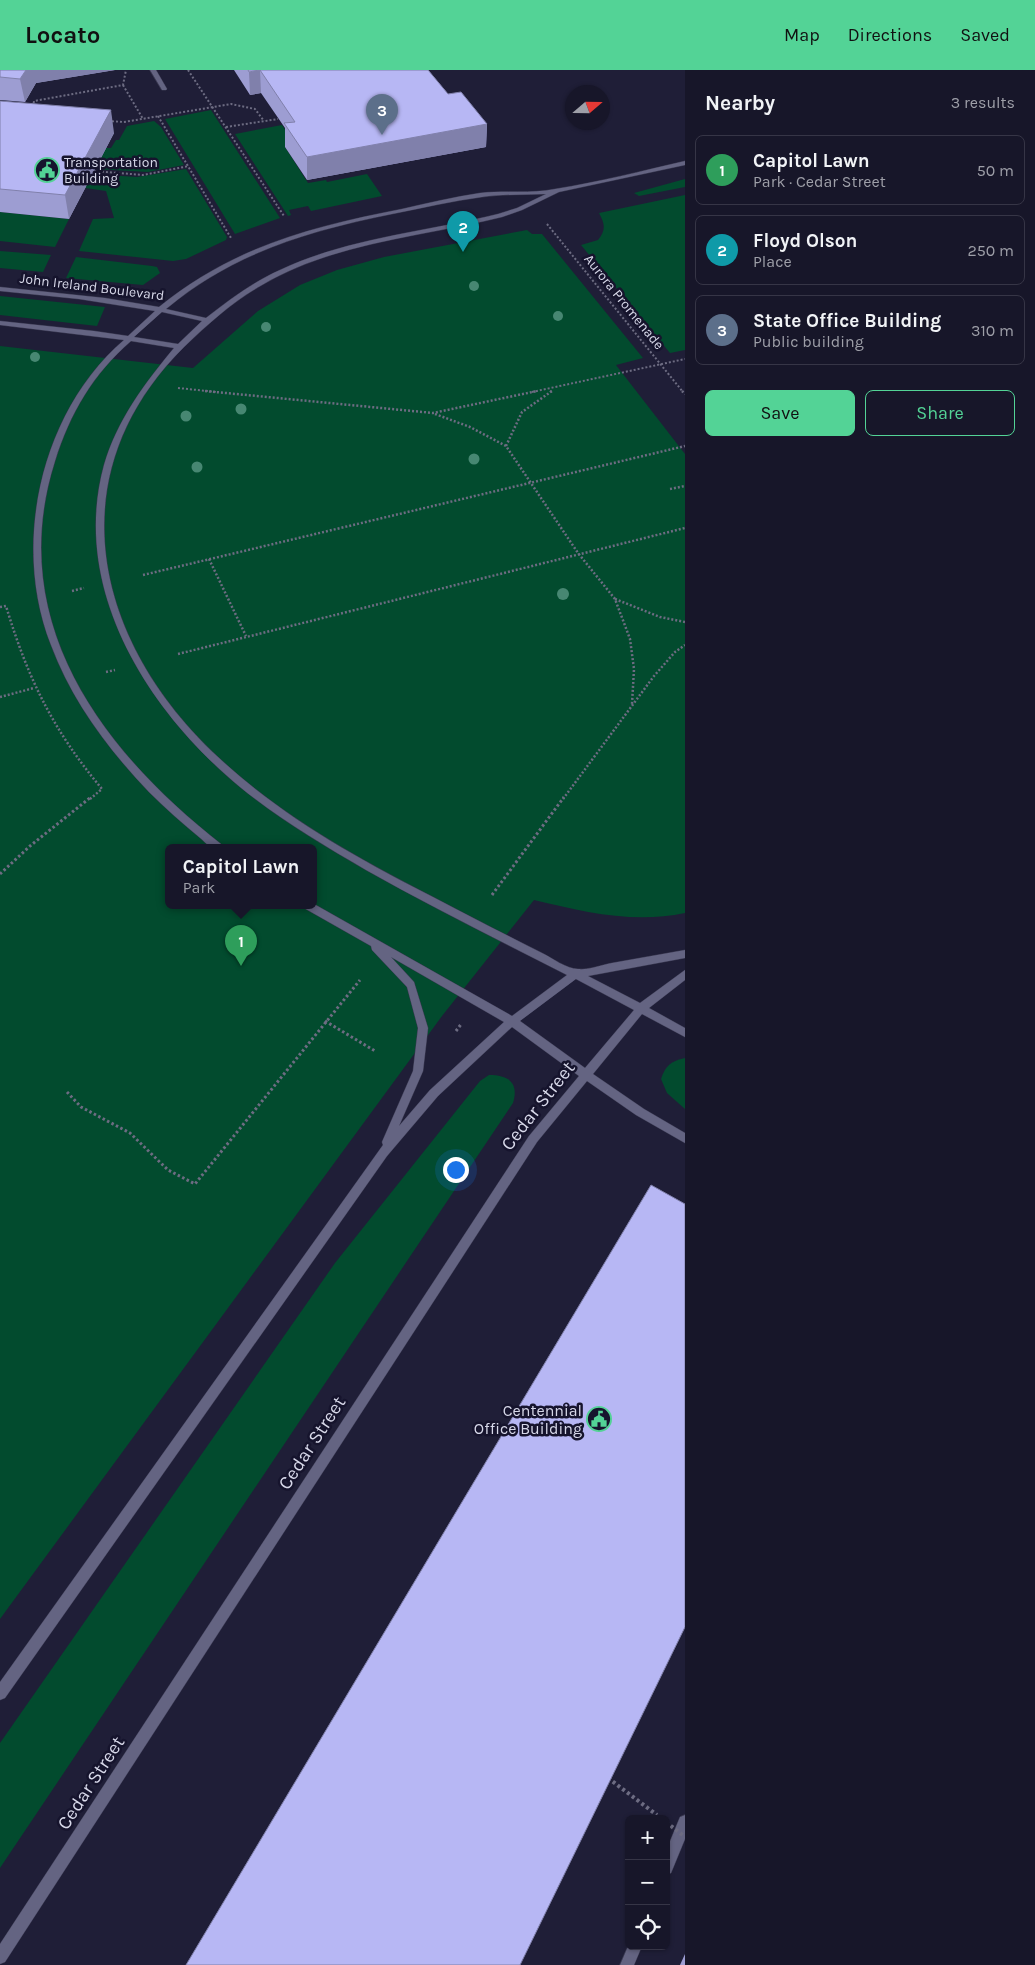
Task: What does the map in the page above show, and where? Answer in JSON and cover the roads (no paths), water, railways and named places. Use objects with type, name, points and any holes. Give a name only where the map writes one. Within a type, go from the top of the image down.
[{"type":"street","points":[[153,70],[164,89]]},
{"type":"street","points":[[214,844],[169,806],[137,774],[88,710],[70,680],[53,640],[43,597],[37,554],[38,508],[52,452],[76,402],[101,365],[160,308],[210,273],[256,250],[311,230],[487,194],[559,190],[685,164]]},
{"type":"street","points":[[559,190],[506,214],[334,252],[293,266],[241,294],[209,320],[146,385],[123,424],[112,450],[104,480],[99,512],[101,558],[119,624],[152,687],[170,712],[203,748],[240,783],[290,821],[455,916],[576,974],[685,1033]]},
{"type":"street","name":"John Ireland Boulevard","points":[[0,288],[160,308],[209,320]]},
{"type":"street","points":[[0,323],[94,333],[128,340],[181,347]]},
{"type":"street","points":[[314,909],[512,1021],[640,1112],[685,1138]]},
{"type":"street","points":[[368,939],[411,985],[423,1028],[418,1071],[383,1153]]},
{"type":"street","points":[[0,1693],[383,1153],[434,1093],[512,1021],[576,974],[685,954]]},
{"type":"street","name":"Cedar Street","points":[[0,1957],[533,1139],[641,1008],[685,974]]},
{"type":"street","points":[[669,1860],[685,1822]]},
{"type":"street","points":[[627,1965],[633,1950]]},
{"type":"place","name":"State Office Building","points":[[382,135]]},
{"type":"place","name":"Transportation Building","points":[[47,170]]},
{"type":"place","name":"Floyd Olson","points":[[463,252]]},
{"type":"place","name":"Capitol Lawn","points":[[241,966]]},
{"type":"place","name":"Centennial Office Building","points":[[599,1419]]}]
